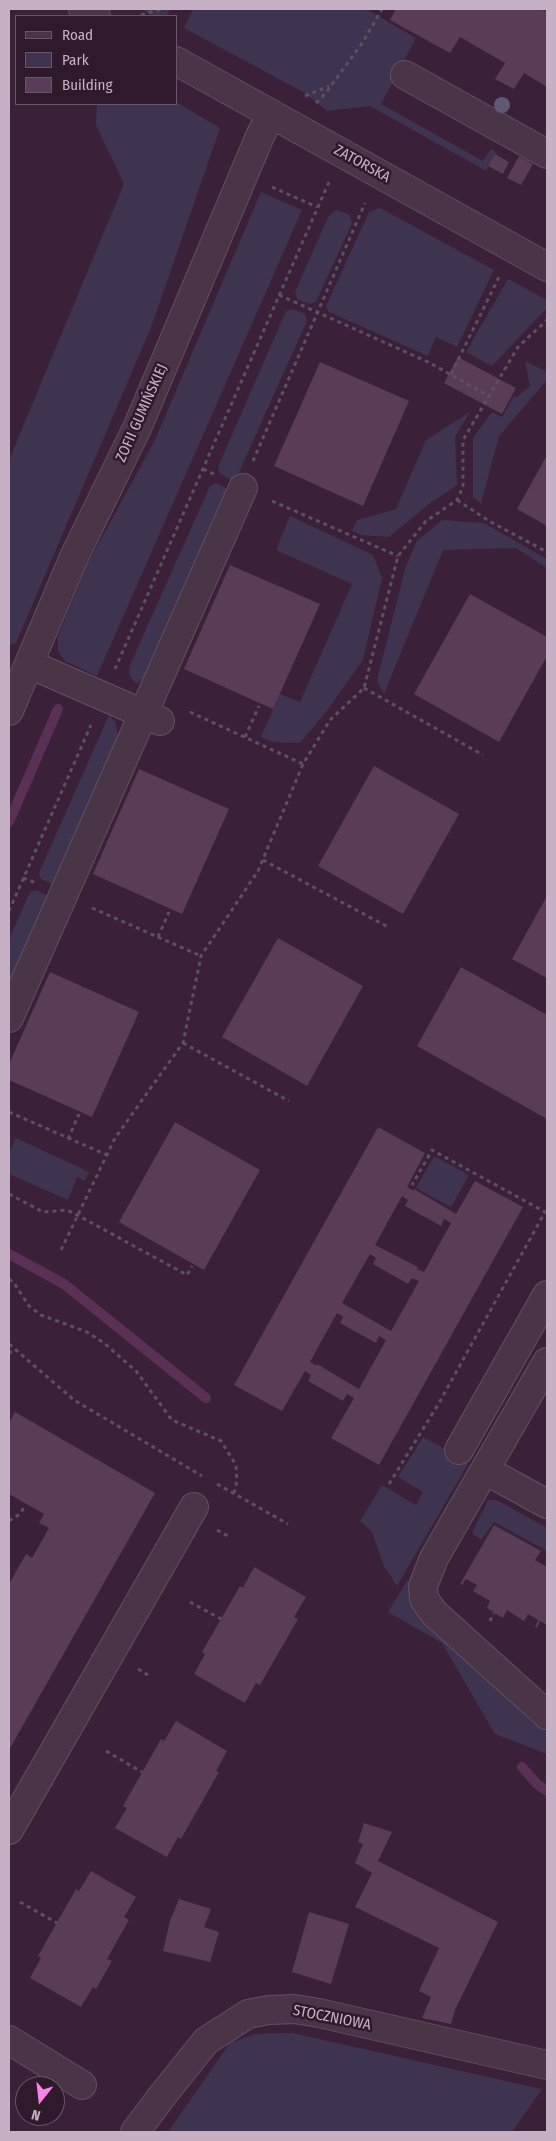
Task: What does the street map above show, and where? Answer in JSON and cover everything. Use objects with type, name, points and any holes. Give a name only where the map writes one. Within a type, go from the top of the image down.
[{"type":"street","points":[[83,9],[94,15]]},
{"type":"street","name":"ZATORSKA","points":[[178,62],[547,267]]},
{"type":"street","points":[[405,75],[547,154]]},
{"type":"street","name":"ZOFII GUMIŃSKIEJ","points":[[9,711],[74,557],[137,428],[271,114]]},
{"type":"street","points":[[9,1018],[152,717],[243,488]]},
{"type":"street","points":[[29,664],[152,717]]},
{"type":"street","points":[[459,1450],[547,1295]]},
{"type":"street","points":[[547,1362],[434,1558],[423,1586],[424,1599],[434,1613],[547,1715]]},
{"type":"street","points":[[486,1470],[547,1504]]},
{"type":"street","points":[[9,1830],[194,1507]]},
{"type":"street","name":"STOCZNIOWA","points":[[136,2132],[206,2041],[248,2014],[269,2010],[294,2009],[319,2013],[547,2065]]},
{"type":"street","points":[[9,2040],[82,2085]]},
{"type":"path","points":[[141,15],[162,9]]},
{"type":"path","points":[[310,109],[332,84],[363,42],[382,9]]},
{"type":"path","points":[[301,98],[332,84]]},
{"type":"path","points":[[244,175],[317,207]]},
{"type":"path","points":[[9,911],[332,175]]},
{"type":"path","points":[[243,488],[252,463],[368,195]]},
{"type":"path","points":[[451,374],[502,269]]},
{"type":"path","points":[[279,295],[428,362],[489,396]]},
{"type":"path","points":[[61,1250],[115,1138],[183,1043],[201,956],[258,871],[303,764],[330,720],[364,688],[398,556],[426,521],[457,500],[463,487],[463,440],[518,347],[547,320]]},
{"type":"path","points":[[457,500],[489,521],[547,552]]},
{"type":"path","points":[[285,507],[398,556]]},
{"type":"path","points":[[364,688],[483,755]]},
{"type":"path","points":[[245,737],[259,706]]},
{"type":"path","points":[[203,717],[303,764]]},
{"type":"path","points":[[263,860],[388,927]]},
{"type":"path","points":[[89,906],[201,956]]},
{"type":"path","points":[[158,938],[169,912]]},
{"type":"path","points":[[183,1043],[288,1101]]},
{"type":"path","points":[[9,1112],[107,1156]]},
{"type":"path","points":[[68,1138],[79,1114]]},
{"type":"path","points":[[388,1484],[439,1403],[546,1210],[432,1150],[412,1185]]},
{"type":"path","points":[[9,1194],[43,1212],[67,1210],[187,1275],[192,1266]]},
{"type":"path","points":[[9,1279],[14,1283],[29,1306],[41,1315],[87,1332],[104,1343],[136,1371],[172,1420],[221,1441],[236,1465],[237,1481],[234,1493]]},
{"type":"path","points":[[9,1344],[74,1400],[288,1524]]},
{"type":"path","points":[[9,1354],[14,1348]]},
{"type":"path","points":[[9,1521],[20,1514],[25,1505]]},
{"type":"path","points":[[190,1602],[221,1619]]},
{"type":"path","points":[[106,1751],[142,1772]]},
{"type":"path","points":[[20,1902],[56,1923]]},
{"type":"green space","points":[[141,9],[170,9],[167,15],[152,15]]},
{"type":"green space","points":[[193,9],[366,9],[416,38],[381,104],[483,161],[491,149],[496,152],[486,171],[370,106],[327,111],[303,92],[184,28]]},
{"type":"green space","points":[[178,103],[220,128],[152,325],[16,643],[9,645],[9,460],[124,184],[96,125],[97,105],[178,105]]},
{"type":"green space","points":[[261,192],[302,210],[97,676],[65,661],[58,651],[58,636],[87,565],[155,440]]},
{"type":"green space","points":[[380,208],[494,270],[457,347],[436,337],[428,356],[329,312],[326,306],[369,212]]},
{"type":"green space","points":[[336,210],[349,214],[352,223],[316,302],[310,304],[297,299],[295,292],[328,217]]},
{"type":"green space","points":[[508,279],[547,300],[547,308],[492,366],[466,352]]},
{"type":"green space","points":[[293,309],[305,314],[307,321],[235,481],[220,474],[218,467],[286,311]]},
{"type":"green space","points":[[525,361],[547,372],[547,380],[499,436],[481,504],[473,497],[473,438],[492,412],[502,417],[514,396],[517,397],[530,386]]},
{"type":"green space","points":[[470,412],[455,437],[457,485],[429,504],[389,537],[361,535],[352,531],[357,520],[396,509],[426,440]]},
{"type":"green space","points":[[216,483],[228,489],[144,679],[136,684],[129,674],[130,665],[210,486]]},
{"type":"green space","points":[[290,516],[373,555],[382,578],[363,660],[326,712],[300,743],[273,742],[261,737],[280,694],[300,702],[352,584],[276,550]]},
{"type":"green space","points":[[442,520],[484,523],[547,559],[547,568],[516,548],[443,550],[384,694],[377,680],[406,566],[417,541]]},
{"type":"green space","points":[[109,715],[116,723],[118,741],[54,885],[41,879],[39,873]]},
{"type":"green space","points":[[36,890],[50,897],[9,992],[9,939],[30,892]]},
{"type":"green space","points":[[16,1138],[89,1172],[85,1181],[77,1177],[68,1200],[9,1174],[9,1153]]},
{"type":"green space","points":[[434,1156],[469,1175],[451,1207],[416,1188]]},
{"type":"green space","points":[[423,1437],[469,1462],[397,1586],[384,1566],[372,1532],[360,1521],[382,1485],[416,1505],[423,1492],[398,1477]]},
{"type":"green space","points":[[488,1500],[497,1500],[547,1528],[547,1551],[494,1522],[481,1540],[472,1533]]},
{"type":"green space","points":[[408,1579],[411,1600],[530,1721],[547,1732],[547,1754],[495,1734],[442,1643],[388,1612]]},
{"type":"green space","points":[[292,2033],[542,2089],[512,2132],[168,2132],[230,2043],[255,2034]]},
{"type":"building","points":[[396,9],[541,9],[547,12],[547,87],[524,73],[514,89],[495,79],[505,63],[460,37],[450,53],[390,20]]},
{"type":"building","points":[[495,154],[509,162],[503,174],[488,166]]},
{"type":"building","points":[[519,156],[533,164],[521,185],[507,178]]},
{"type":"building","points":[[458,357],[516,388],[502,414],[444,383]]},
{"type":"building","points":[[320,362],[409,401],[363,506],[274,466]]},
{"type":"building","points":[[547,455],[547,526],[517,509]]},
{"type":"building","points":[[230,565],[320,604],[273,709],[184,669]]},
{"type":"building","points":[[470,594],[547,637],[547,656],[499,742],[414,694]]},
{"type":"building","points":[[374,766],[459,814],[403,914],[318,866]]},
{"type":"building","points":[[139,769],[229,809],[182,914],[93,874]]},
{"type":"building","points":[[547,896],[547,978],[512,959]]},
{"type":"building","points":[[278,938],[363,986],[307,1086],[222,1037]]},
{"type":"building","points":[[461,967],[547,1015],[547,1119],[417,1046]]},
{"type":"building","points":[[50,972],[139,1012],[92,1117],[9,1080],[9,1064]]},
{"type":"building","points":[[175,1122],[260,1170],[204,1270],[119,1222]]},
{"type":"building","points":[[378,1127],[425,1153],[407,1187],[414,1191],[414,1189],[456,1214],[475,1181],[523,1207],[379,1465],[331,1438],[354,1398],[347,1394],[343,1401],[308,1381],[311,1375],[305,1371],[282,1411],[234,1385]],"holes":[[[402,1196],[408,1200],[405,1206],[441,1226],[444,1219],[451,1223],[424,1272],[375,1245]],[[370,1254],[376,1258],[373,1264],[408,1284],[412,1278],[419,1281],[391,1331],[342,1303]],[[337,1313],[343,1317],[340,1323],[376,1343],[379,1336],[386,1340],[359,1389],[317,1364],[317,1366],[310,1362]]]},
{"type":"building","points":[[15,1412],[155,1493],[9,1750],[9,1584],[26,1554],[32,1558],[49,1528],[39,1523],[44,1514],[9,1494],[9,1423]]},
{"type":"building","points":[[494,1525],[541,1551],[535,1560],[547,1567],[547,1625],[540,1621],[537,1628],[535,1627],[538,1620],[528,1614],[524,1621],[507,1610],[503,1618],[487,1608],[490,1601],[473,1591],[477,1585],[466,1579],[462,1585],[460,1584]]},
{"type":"building","points":[[254,1567],[306,1597],[294,1617],[298,1619],[260,1685],[256,1683],[245,1703],[194,1674],[205,1654],[202,1652],[240,1586],[243,1588]]},
{"type":"building","points":[[176,1721],[227,1751],[216,1771],[219,1772],[181,1839],[178,1837],[167,1857],[115,1828],[127,1808],[123,1806],[161,1739],[164,1741]]},
{"type":"building","points":[[364,1823],[392,1832],[378,1861],[498,1922],[455,2010],[451,2024],[422,2018],[431,1997],[419,1991],[439,1948],[355,1907],[372,1873],[355,1863],[363,1844],[358,1842]]},
{"type":"building","points":[[91,1871],[136,1897],[124,1917],[129,1920],[107,1959],[112,1961],[96,1989],[93,1987],[81,2007],[30,1978],[41,1958],[38,1956],[76,1889],[79,1891]]},
{"type":"building","points":[[179,1899],[211,1909],[204,1927],[219,1932],[210,1962],[163,1951],[170,1921]]},
{"type":"building","points":[[309,1912],[349,1924],[331,1984],[292,1972]]},
{"type":"waterway","points":[[9,822],[58,709]]},
{"type":"waterway","points":[[9,1254],[64,1284],[206,1398]]},
{"type":"waterway","points":[[522,1767],[537,1784],[547,1791]]}]
